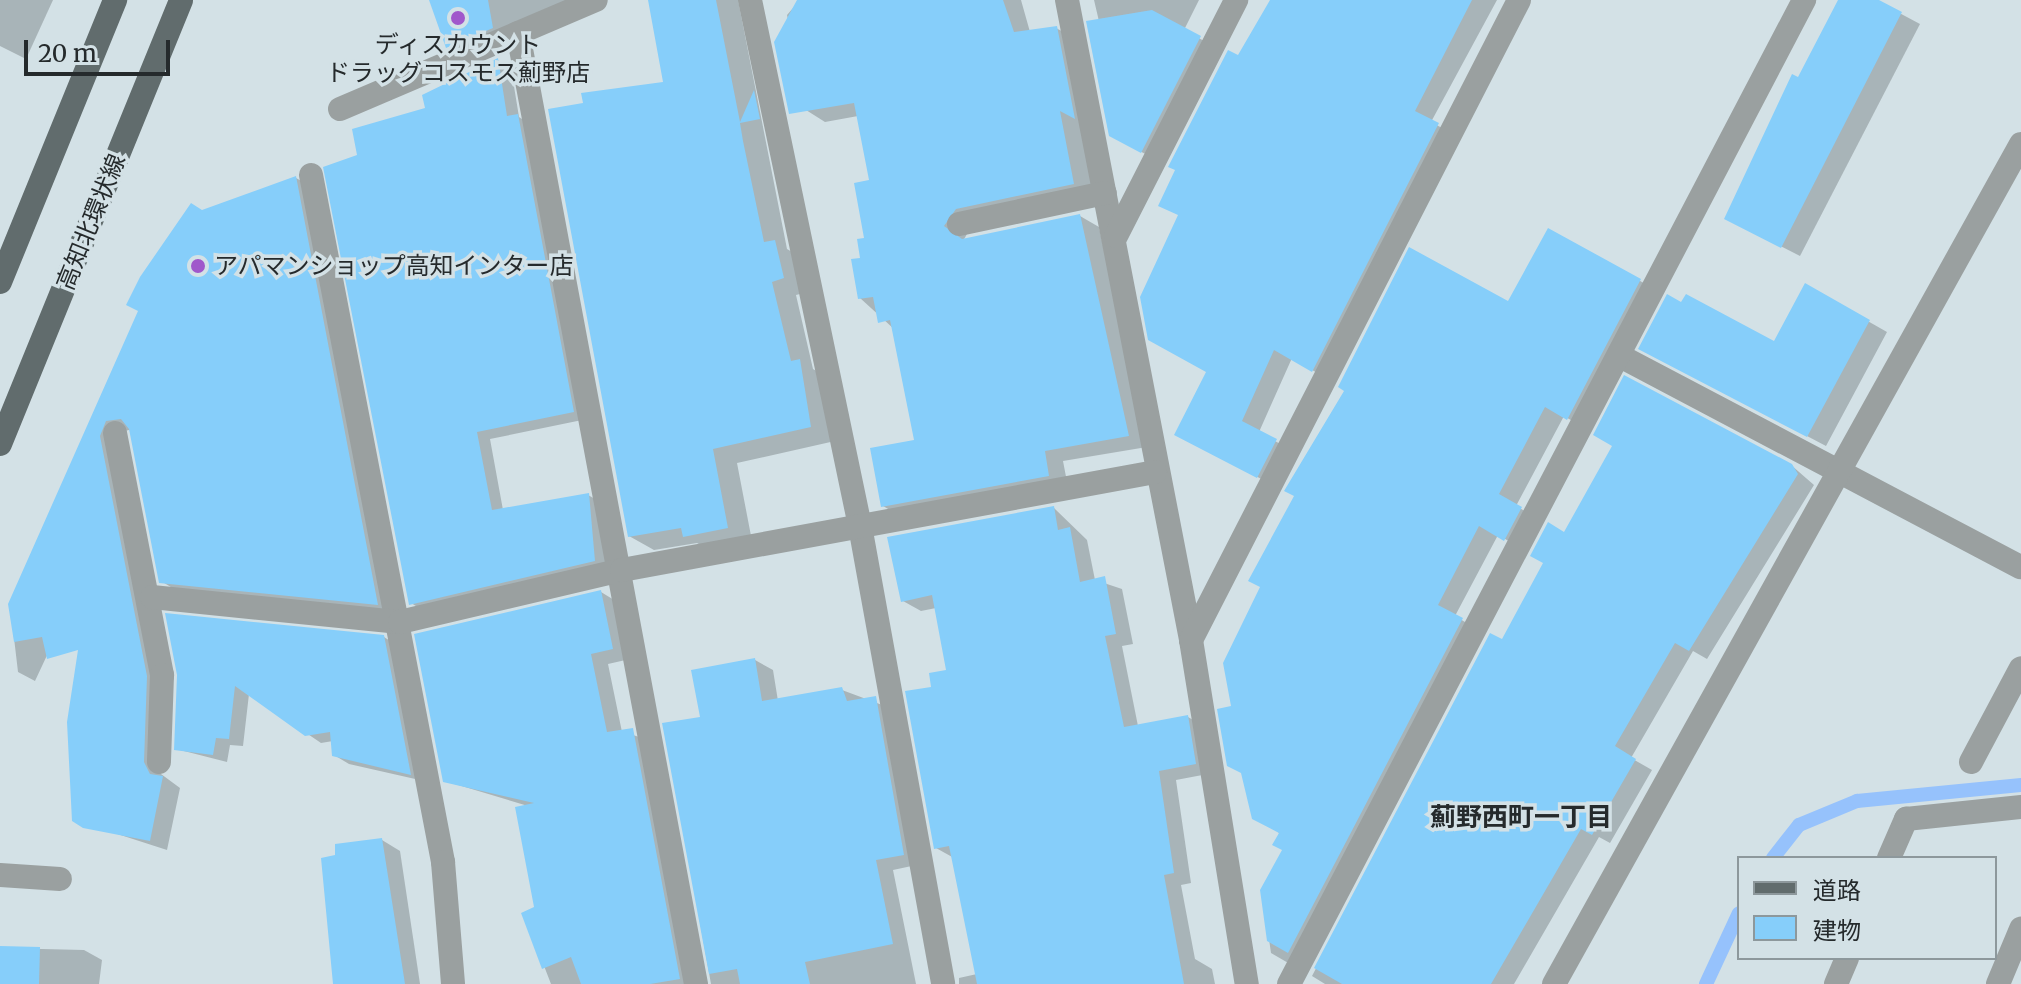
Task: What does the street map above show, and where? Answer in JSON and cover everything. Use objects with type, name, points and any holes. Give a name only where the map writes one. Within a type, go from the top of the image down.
[{"type":"main road","points":[[0,282],[115,0]]},
{"type":"main road","name":"高知北環状線","points":[[0,444],[181,0]]},
{"type":"street","points":[[340,109],[596,0]]},
{"type":"street","points":[[750,0],[860,526],[943,984]]},
{"type":"street","points":[[1067,0],[1116,236],[1155,472],[1191,640],[1247,984]]},
{"type":"street","points":[[1116,236],[1236,0]]},
{"type":"street","points":[[1191,640],[1519,0]]},
{"type":"street","points":[[1289,984],[1804,0]]},
{"type":"street","points":[[518,33],[622,570],[696,984]]},
{"type":"street","points":[[1554,984],[2021,144]]},
{"type":"street","points":[[311,175],[400,622],[443,862],[453,984]]},
{"type":"street","points":[[959,224],[1105,193]]},
{"type":"street","points":[[1620,356],[2021,567]]},
{"type":"street","points":[[115,433],[152,597],[162,675],[159,762]]},
{"type":"street","points":[[152,597],[400,622],[622,570],[1155,472]]},
{"type":"street","points":[[1971,762],[2021,668]]},
{"type":"street","points":[[1890,856],[1906,819],[2021,807]]},
{"type":"street","points":[[0,875],[60,879]]},
{"type":"street","points":[[1998,984],[2021,929]]},
{"type":"street","points":[[1836,984],[1846,960]]},
{"type":"building","name":"ディスカウント ドラッグコスモス薊野店","points":[[429,0],[488,0],[493,28],[446,48]]},
{"type":"building","points":[[648,0],[716,0],[740,122],[754,90],[760,119],[740,123],[743,141],[764,242],[775,240],[784,278],[772,282],[791,361],[800,359],[811,427],[713,449],[728,528],[683,537],[681,528],[628,537],[548,109],[583,103],[581,93],[663,82]]},
{"type":"building","points":[[797,0],[1003,0],[1014,32],[1057,26],[1075,119],[1060,111],[1074,184],[956,209],[944,226],[962,239],[1080,214],[1129,436],[1045,451],[1049,476],[881,507],[870,448],[914,440],[890,320],[878,323],[873,297],[858,299],[851,259],[860,258],[857,239],[864,238],[854,183],[869,180],[854,103],[789,114],[774,42]]},
{"type":"building","points":[[1270,0],[1472,0],[1415,111],[1439,123],[1312,372],[1274,350],[1242,421],[1277,439],[1257,478],[1174,435],[1206,372],[1148,340],[1140,297],[1178,215],[1158,206],[1175,170],[1168,167],[1228,50],[1238,55]]},
{"type":"building","points":[[1838,0],[1879,0],[1902,12],[1781,248],[1724,219],[1792,74],[1798,77]]},
{"type":"building","points":[[1152,10],[1201,36],[1141,153],[1109,136],[1086,21]]},
{"type":"building","points":[[498,58],[507,116],[518,114],[574,412],[477,432],[492,510],[589,493],[595,561],[409,605],[323,167],[357,155],[352,129],[425,108],[422,95]]},
{"type":"building","points":[[296,176],[378,605],[159,583],[129,429],[121,419],[106,421],[100,436],[147,676],[144,762],[150,774],[163,776],[150,841],[83,828],[72,821],[67,722],[78,650],[47,659],[42,637],[14,642],[8,604],[138,311],[126,305],[140,277],[191,203],[202,210]]},
{"type":"building","points":[[1548,228],[1641,279],[1567,420],[1545,407],[1499,494],[1522,507],[1504,541],[1479,526],[1438,605],[1463,618],[1288,953],[1267,941],[1260,890],[1282,850],[1272,845],[1279,833],[1252,819],[1241,773],[1227,766],[1217,709],[1231,706],[1223,663],[1260,587],[1248,581],[1294,496],[1284,491],[1344,391],[1338,387],[1409,247],[1508,301]]},
{"type":"building","points":[[1805,283],[1870,320],[1807,437],[1638,349],[1667,294],[1681,302],[1686,294],[1774,341]]},
{"type":"building","points":[[1624,375],[1792,464],[1798,474],[1689,651],[1675,643],[1615,746],[1636,759],[1592,835],[1581,829],[1491,984],[1342,984],[1314,968],[1490,633],[1502,639],[1543,563],[1530,556],[1548,522],[1564,532],[1612,446],[1593,435]]},
{"type":"building","points":[[1054,506],[1058,530],[1070,527],[1080,582],[1105,576],[1116,634],[1105,636],[1124,727],[1188,715],[1196,764],[1159,771],[1174,873],[1164,875],[1184,984],[977,984],[949,846],[934,849],[905,691],[931,687],[929,673],[946,670],[932,595],[901,602],[887,537]]},
{"type":"building","points":[[601,590],[613,649],[591,654],[607,732],[633,728],[680,979],[650,984],[581,984],[571,957],[542,969],[521,913],[534,907],[515,807],[534,803],[443,782],[414,634]]},
{"type":"building","points":[[165,613],[384,635],[411,775],[332,756],[330,732],[305,736],[235,686],[229,739],[216,738],[213,755],[174,750],[177,675]]},
{"type":"building","points":[[755,658],[762,701],[842,687],[847,701],[876,696],[904,855],[876,860],[893,944],[805,962],[810,984],[740,984],[737,969],[709,974],[662,723],[700,717],[691,670]]},
{"type":"building","points":[[382,838],[405,984],[333,984],[321,858],[335,855],[335,844]]},
{"type":"building","points":[[0,946],[40,947],[39,984],[0,984]]},
{"type":"waterway","points":[[1775,856],[1799,825],[1857,801],[2021,785]]},
{"type":"waterway","points":[[1706,984],[1737,917]]},
{"type":"place","name":"ディスカウント ドラッグコスモス薊野店","points":[[458,18]]},
{"type":"place","name":"アパマンショップ高知インター店","points":[[198,266]]},
{"type":"district","name":"薊野西町一丁目","points":[[1521,817]]}]
